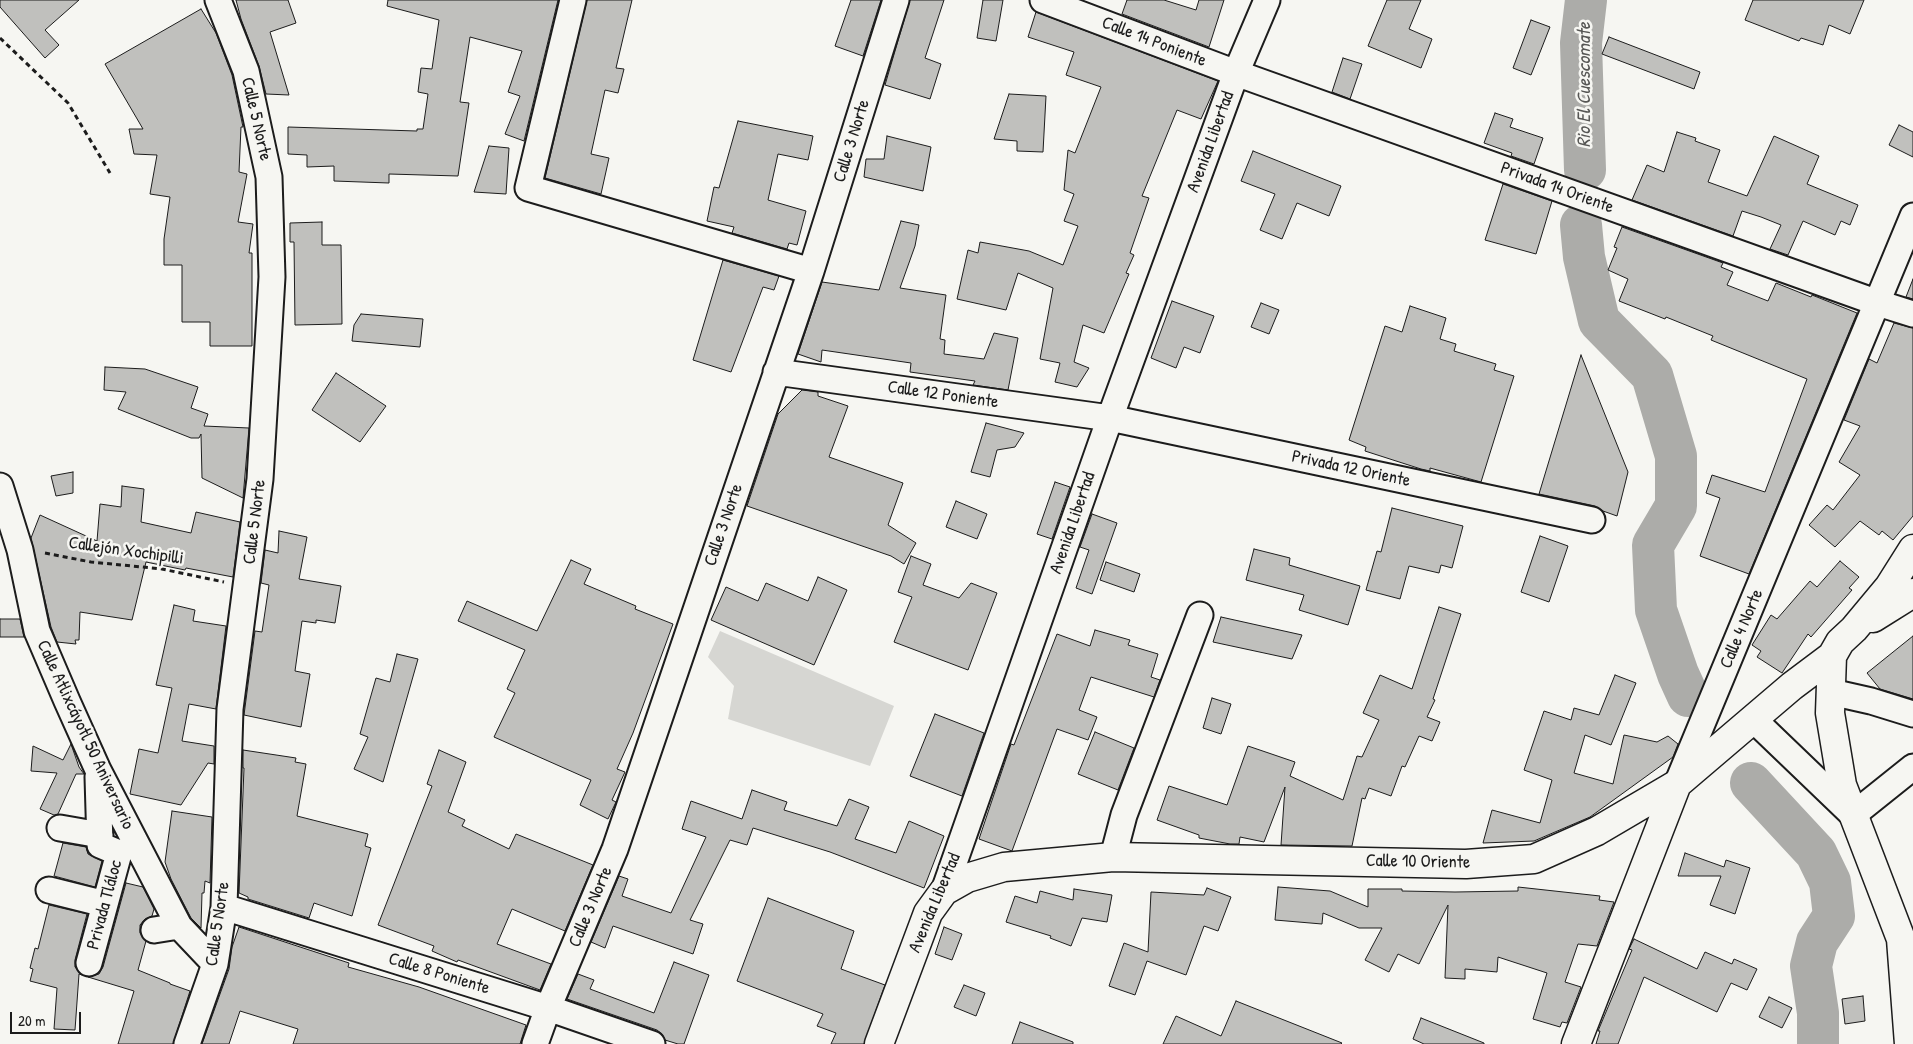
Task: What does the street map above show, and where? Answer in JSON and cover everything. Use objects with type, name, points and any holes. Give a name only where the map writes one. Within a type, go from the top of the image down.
[{"type":"main road","points":[[1854,629],[1889,587],[1913,549]]},
{"type":"main road","points":[[1854,629],[1913,593]]},
{"type":"main road","name":"Calle 10 Oriente","points":[[944,891],[967,878],[1004,867],[1113,857],[1466,864],[1534,859],[1597,831],[1677,784],[1792,686],[1832,656],[1840,642],[1854,629]]},
{"type":"main road","points":[[1832,656],[1830,713],[1837,764],[1852,815],[1907,945],[1910,1044]]},
{"type":"main road","name":"Calle 4 Norte","points":[[1576,1044],[1677,784]]},
{"type":"main road","name":"Avenida Libertad","points":[[879,1044],[928,913],[944,891]]},
{"type":"street","name":"Calle 5 Norte","points":[[186,1044],[215,964],[224,907],[230,709],[260,479],[268,370],[272,277],[269,177],[246,72],[218,0]]},
{"type":"street","points":[[573,0],[528,188],[811,271]]},
{"type":"street","name":"Calle 3 Norte","points":[[535,1044],[548,1008],[615,849],[811,271],[896,0]]},
{"type":"street","name":"Calle 14 Poniente","points":[[1043,0],[1236,73]]},
{"type":"street","name":"Avenida Libertad","points":[[944,891],[1110,418],[1236,73],[1267,0]]},
{"type":"street","name":"Privada 14 Oriente","points":[[1236,73],[1913,314]]},
{"type":"street","name":"Calle 4 Norte","points":[[1677,784],[1913,216]]},
{"type":"street","name":"Calle 12 Poniente","points":[[776,372],[1110,418]]},
{"type":"street","name":"Privada 12 Oriente","points":[[1110,418],[1592,520]]},
{"type":"street","name":"Calle Atlixcáyotl 50 Aniversario","points":[[0,486],[20,550],[37,631],[98,770],[179,926],[215,964]]},
{"type":"street","points":[[1113,857],[1124,815],[1200,616]]},
{"type":"street","points":[[1831,692],[1871,701],[1913,714]]},
{"type":"street","points":[[1753,719],[1852,815],[1913,767]]},
{"type":"street","name":"Privada Tláloc","points":[[89,963],[119,852],[100,845],[98,770]]},
{"type":"street","points":[[60,828],[100,835]]},
{"type":"street","points":[[49,890],[105,904]]},
{"type":"street","name":"Calle 8 Poniente","points":[[224,907],[548,1008],[652,1044]]},
{"type":"street","points":[[154,930],[179,926]]},
{"type":"path","points":[[0,38],[68,103],[110,173]]},
{"type":"path","name":"Callejón Xochipilli","points":[[20,550],[33,550],[91,562],[162,569],[247,586]]},
{"type":"shaded area","points":[[720,631],[894,706],[870,766],[728,719],[734,686],[708,657]]},
{"type":"building","points":[[0,0],[79,0],[45,30],[59,45],[45,58],[0,7]]},
{"type":"building","points":[[236,0],[288,0],[296,23],[270,32],[289,95],[266,94],[259,66],[241,19]]},
{"type":"building","points":[[388,0],[558,0],[524,141],[505,134],[520,96],[508,92],[522,51],[470,37],[460,102],[469,103],[458,176],[389,174],[389,183],[334,181],[334,166],[307,167],[307,155],[288,154],[288,127],[417,131],[417,129],[423,129],[428,94],[418,92],[421,68],[432,69],[439,20],[387,6]]},
{"type":"building","points":[[587,0],[632,0],[616,68],[624,69],[618,93],[605,90],[591,154],[609,158],[601,194],[545,178]]},
{"type":"building","points":[[851,0],[881,0],[863,56],[835,46]]},
{"type":"building","points":[[910,0],[944,0],[925,58],[941,64],[930,99],[885,85]]},
{"type":"building","points":[[983,0],[1003,0],[996,41],[977,38]]},
{"type":"building","points":[[1127,0],[1164,0],[1196,10],[1199,0],[1224,0],[1209,47],[1122,14]]},
{"type":"building","points":[[1387,0],[1421,0],[1409,29],[1432,39],[1421,68],[1368,46]]},
{"type":"building","points":[[1753,0],[1864,0],[1850,34],[1829,25],[1823,45],[1801,38],[1799,41],[1745,20]]},
{"type":"building","points":[[201,9],[216,33],[232,75],[243,127],[241,127],[239,172],[247,174],[238,222],[253,224],[249,253],[252,253],[252,346],[210,346],[210,322],[182,322],[182,265],[164,265],[164,239],[170,197],[150,194],[157,155],[134,154],[129,129],[143,129],[105,64]]},
{"type":"building","points":[[1036,12],[1218,81],[1201,119],[1177,110],[1142,196],[1149,198],[1130,253],[1134,255],[1126,273],[1129,274],[1104,333],[1083,325],[1074,362],[1089,368],[1077,387],[1055,382],[1060,363],[1040,359],[1053,288],[1018,273],[1006,310],[957,299],[968,250],[978,253],[980,242],[1029,251],[1063,265],[1078,226],[1064,221],[1074,194],[1064,190],[1068,150],[1075,153],[1101,87],[1066,75],[1074,52],[1028,37]]},
{"type":"building","points":[[1531,20],[1550,27],[1531,75],[1513,68]]},
{"type":"building","points":[[1609,37],[1700,72],[1694,89],[1602,54]]},
{"type":"building","points":[[1343,58],[1362,64],[1350,99],[1332,92]]},
{"type":"building","points":[[1009,94],[1046,96],[1043,152],[1017,151],[1017,141],[994,139]]},
{"type":"building","points":[[1495,113],[1513,119],[1510,127],[1543,138],[1534,164],[1511,156],[1512,153],[1484,143]]},
{"type":"building","points":[[738,121],[813,136],[808,160],[778,154],[768,200],[806,211],[797,245],[789,243],[787,249],[732,233],[734,227],[707,221],[714,187],[719,188]]},
{"type":"building","points":[[1899,125],[1913,132],[1913,157],[1889,145]]},
{"type":"building","points":[[1677,132],[1696,138],[1695,141],[1720,150],[1708,182],[1747,196],[1774,136],[1819,156],[1807,184],[1858,205],[1850,225],[1841,221],[1835,235],[1803,221],[1788,255],[1770,249],[1781,225],[1761,217],[1742,211],[1733,236],[1632,200],[1647,165],[1664,172]]},
{"type":"building","points":[[887,136],[931,147],[923,191],[864,177],[866,159],[884,159]]},
{"type":"building","points":[[489,146],[509,148],[506,194],[474,192]]},
{"type":"building","points":[[1253,151],[1341,186],[1329,216],[1297,203],[1282,239],[1260,230],[1275,194],[1241,181]]},
{"type":"building","points":[[1503,184],[1552,201],[1536,254],[1485,240]]},
{"type":"building","points":[[901,221],[919,225],[915,246],[900,288],[946,295],[940,339],[945,340],[944,354],[984,359],[994,333],[1018,338],[1008,390],[973,385],[975,381],[910,372],[911,363],[822,350],[821,362],[798,354],[822,282],[879,290]]},
{"type":"building","points":[[322,222],[322,245],[341,245],[342,324],[295,325],[294,242],[290,242],[290,223]]},
{"type":"building","points":[[1622,227],[1723,263],[1721,267],[1733,272],[1727,285],[1768,301],[1776,283],[1857,313],[1749,574],[1700,556],[1720,498],[1706,493],[1712,475],[1765,492],[1807,379],[1711,340],[1713,336],[1619,301],[1628,279],[1608,270],[1617,248],[1614,247]]},
{"type":"building","points":[[723,260],[779,276],[774,290],[763,287],[731,372],[693,360]]},
{"type":"building","points":[[1913,279],[1913,299],[1906,297]]},
{"type":"building","points":[[1172,301],[1214,316],[1200,353],[1184,347],[1176,368],[1151,358]]},
{"type":"building","points":[[1261,303],[1279,310],[1269,334],[1251,327]]},
{"type":"building","points":[[1410,306],[1446,318],[1440,339],[1456,344],[1454,351],[1496,364],[1494,370],[1514,376],[1481,482],[1430,468],[1430,471],[1421,469],[1365,451],[1366,447],[1349,440],[1385,326],[1402,332]]},
{"type":"building","points":[[361,314],[423,319],[420,347],[352,341],[354,325]]},
{"type":"building","points":[[1894,323],[1913,328],[1913,516],[1893,540],[1882,531],[1879,535],[1860,521],[1835,547],[1809,525],[1827,505],[1833,510],[1860,475],[1839,462],[1860,426],[1844,420],[1869,359],[1877,363]]},
{"type":"building","points":[[1581,355],[1628,472],[1617,516],[1595,506],[1539,494]]},
{"type":"building","points":[[105,367],[145,369],[198,387],[191,408],[208,414],[204,426],[249,428],[243,498],[202,478],[201,434],[199,438],[191,438],[118,409],[126,392],[104,390]]},
{"type":"building","points":[[336,373],[386,406],[360,442],[312,410]]},
{"type":"building","points":[[802,390],[818,392],[818,396],[848,406],[829,457],[903,483],[888,525],[916,543],[904,564],[891,556],[747,506],[778,414]]},
{"type":"building","points":[[986,423],[1024,433],[1015,447],[997,450],[990,477],[971,472]]},
{"type":"building","points":[[73,472],[73,493],[56,496],[51,476]]},
{"type":"building","points":[[1055,482],[1070,487],[1052,539],[1037,534]]},
{"type":"building","points":[[122,486],[144,489],[141,522],[191,533],[196,512],[240,522],[233,577],[146,562],[132,620],[80,612],[79,640],[75,640],[76,644],[57,642],[51,627],[31,538],[40,515],[97,541],[100,504],[121,507]]},
{"type":"building","points":[[956,501],[987,514],[977,539],[946,527]]},
{"type":"building","points":[[1392,508],[1463,526],[1452,568],[1441,565],[1439,573],[1409,566],[1400,599],[1366,590],[1377,551],[1381,552]]},
{"type":"building","points":[[1092,514],[1117,523],[1092,594],[1076,588],[1089,550],[1080,547]]},
{"type":"building","points":[[279,531],[307,537],[299,579],[341,586],[335,623],[316,620],[316,623],[302,621],[295,671],[310,674],[301,727],[244,715],[255,631],[262,632],[269,585],[261,583],[265,550],[278,553]]},
{"type":"building","points":[[1540,536],[1568,546],[1549,602],[1521,592]]},
{"type":"building","points":[[1254,549],[1290,558],[1289,565],[1360,586],[1348,625],[1299,610],[1304,595],[1246,580]]},
{"type":"building","points":[[911,556],[931,564],[923,585],[959,598],[971,583],[997,593],[968,670],[894,642],[912,597],[898,592]]},
{"type":"building","points":[[571,560],[591,569],[584,584],[636,606],[635,609],[673,624],[633,733],[617,769],[625,772],[612,800],[616,802],[608,819],[580,805],[591,780],[494,737],[515,693],[507,689],[525,650],[458,621],[467,601],[537,631]]},
{"type":"building","points":[[1840,561],[1859,577],[1849,588],[1852,590],[1811,637],[1808,634],[1782,673],[1757,657],[1761,651],[1752,645],[1771,615],[1777,619],[1810,581],[1817,587]]},
{"type":"building","points":[[1106,562],[1140,574],[1134,592],[1100,580]]},
{"type":"building","points":[[818,577],[847,590],[814,665],[711,620],[726,587],[758,601],[766,583],[808,601]]},
{"type":"building","points":[[174,605],[195,610],[193,621],[226,626],[216,709],[189,704],[182,741],[214,746],[214,764],[208,763],[181,805],[130,794],[139,749],[158,753],[172,688],[156,685]]},
{"type":"building","points":[[1439,607],[1461,614],[1433,699],[1435,700],[1427,717],[1440,722],[1432,741],[1419,736],[1405,767],[1402,766],[1391,796],[1369,788],[1365,799],[1362,798],[1352,846],[1281,845],[1285,787],[1264,842],[1240,837],[1239,844],[1230,844],[1199,838],[1199,835],[1157,820],[1169,786],[1227,805],[1248,746],[1295,762],[1290,776],[1343,800],[1357,756],[1362,757],[1379,720],[1363,713],[1380,675],[1412,689]]},
{"type":"building","points":[[1221,617],[1302,635],[1292,659],[1213,642]]},
{"type":"building","points":[[0,619],[20,619],[24,637],[0,637]]},
{"type":"building","points":[[1095,630],[1130,640],[1128,645],[1158,654],[1151,677],[1160,680],[1154,697],[1091,677],[1079,710],[1097,717],[1088,740],[1057,729],[1012,851],[979,839],[1011,744],[1014,745],[1057,634],[1090,646]]},
{"type":"building","points":[[1913,636],[1913,699],[1880,689],[1867,673]]},
{"type":"building","points":[[397,654],[418,659],[383,782],[354,769],[368,737],[360,734],[376,678],[390,682]]},
{"type":"building","points":[[1615,675],[1636,683],[1611,745],[1585,735],[1574,773],[1613,784],[1624,735],[1657,742],[1668,736],[1678,744],[1673,757],[1590,817],[1534,841],[1483,843],[1492,810],[1540,823],[1552,780],[1524,770],[1544,711],[1571,720],[1574,708],[1599,715]]},
{"type":"building","points":[[1212,698],[1231,704],[1221,734],[1203,728]]},
{"type":"building","points":[[935,714],[984,733],[962,796],[910,776]]},
{"type":"building","points":[[1095,732],[1134,748],[1118,790],[1078,774]]},
{"type":"building","points":[[71,744],[79,767],[84,774],[76,774],[58,814],[54,815],[40,809],[57,773],[31,771],[33,746],[63,760]]},
{"type":"building","points":[[243,750],[296,758],[295,762],[306,764],[297,816],[368,834],[365,846],[371,848],[352,916],[314,903],[309,918],[248,899],[248,897],[239,893],[244,768]]},
{"type":"building","points":[[439,750],[466,762],[448,812],[465,820],[462,826],[509,849],[516,834],[593,865],[565,931],[512,909],[497,944],[551,964],[540,990],[458,960],[457,962],[432,951],[434,946],[378,925],[432,786],[427,784]]},
{"type":"building","points":[[752,790],[787,802],[784,810],[837,826],[849,799],[869,807],[855,839],[896,853],[909,821],[944,836],[924,888],[830,852],[753,828],[747,845],[730,840],[690,920],[703,924],[693,954],[613,926],[605,948],[591,942],[619,876],[628,879],[622,896],[671,913],[706,837],[682,829],[691,801],[742,819]]},
{"type":"building","points":[[172,811],[212,817],[210,883],[205,881],[204,893],[202,893],[201,928],[191,918],[171,879],[165,862]]},
{"type":"building","points":[[63,843],[86,847],[88,854],[102,861],[95,887],[54,876]]},
{"type":"building","points":[[1685,853],[1724,867],[1726,860],[1750,868],[1735,914],[1710,905],[1721,876],[1678,876]]},
{"type":"building","points":[[126,883],[143,887],[154,909],[152,916],[145,919],[140,925],[140,933],[146,941],[138,970],[190,991],[173,1044],[118,1044],[134,991],[88,977],[99,974],[103,967]]},
{"type":"building","points":[[1278,887],[1330,891],[1368,907],[1368,889],[1455,892],[1518,891],[1518,887],[1600,896],[1599,900],[1614,902],[1597,946],[1578,944],[1565,982],[1581,987],[1567,1023],[1562,1022],[1560,1027],[1533,1019],[1547,973],[1498,957],[1497,972],[1465,969],[1465,979],[1445,978],[1448,905],[1419,964],[1398,954],[1389,972],[1365,960],[1382,928],[1359,928],[1323,913],[1322,924],[1275,920]]},
{"type":"building","points":[[1207,888],[1231,897],[1218,931],[1204,926],[1186,975],[1147,961],[1135,995],[1109,986],[1124,943],[1148,952],[1151,892],[1204,895]]},
{"type":"building","points":[[1074,889],[1112,895],[1107,922],[1082,918],[1071,946],[1050,938],[1051,936],[1006,922],[1015,896],[1037,903],[1040,891],[1073,900]]},
{"type":"building","points":[[768,898],[854,931],[841,969],[885,985],[864,1044],[831,1044],[836,1033],[817,1026],[823,1014],[737,981]]},
{"type":"building","points":[[49,905],[87,914],[75,960],[75,967],[82,975],[79,974],[75,1030],[54,1029],[57,988],[30,981],[33,969],[30,968],[35,948],[38,949]]},
{"type":"building","points":[[239,927],[349,963],[348,967],[419,987],[526,1025],[520,1044],[293,1044],[298,1029],[240,1011],[229,1044],[202,1044],[229,969],[232,947]]},
{"type":"building","points":[[944,927],[962,934],[952,960],[935,954]]},
{"type":"building","points":[[1634,939],[1697,969],[1705,952],[1732,964],[1734,959],[1757,969],[1747,990],[1731,983],[1717,1012],[1644,977],[1618,1044],[1596,1044],[1600,1031],[1598,1031],[1632,950],[1629,949]]},
{"type":"building","points":[[674,962],[709,975],[684,1044],[665,1040],[657,1030],[567,999],[578,974],[594,980],[590,989],[654,1013]]},
{"type":"building","points":[[964,985],[985,993],[976,1016],[954,1007]]},
{"type":"building","points":[[1863,996],[1865,1021],[1845,1024],[1842,999]]},
{"type":"building","points":[[1769,997],[1792,1008],[1782,1028],[1759,1017]]},
{"type":"building","points":[[1236,1001],[1342,1043],[1163,1044],[1176,1016],[1221,1036]]},
{"type":"building","points":[[1421,1018],[1484,1044],[1424,1044],[1413,1039]]},
{"type":"building","points":[[1020,1022],[1073,1042],[1073,1044],[1012,1044]]},
{"type":"waterway","name":"Rio El Cuescomate","points":[[1585,170],[1581,43],[1586,0]]},
{"type":"waterway","name":"Rio El Cuescomate","points":[[1581,225],[1584,257],[1599,321],[1652,375],[1676,456],[1676,506],[1653,545],[1656,610],[1678,674],[1688,696]]},
{"type":"waterway","name":"Rio El Cuescomate","points":[[1751,783],[1816,853],[1830,882],[1834,916],[1817,942],[1811,966],[1818,1013],[1818,1044]]}]
